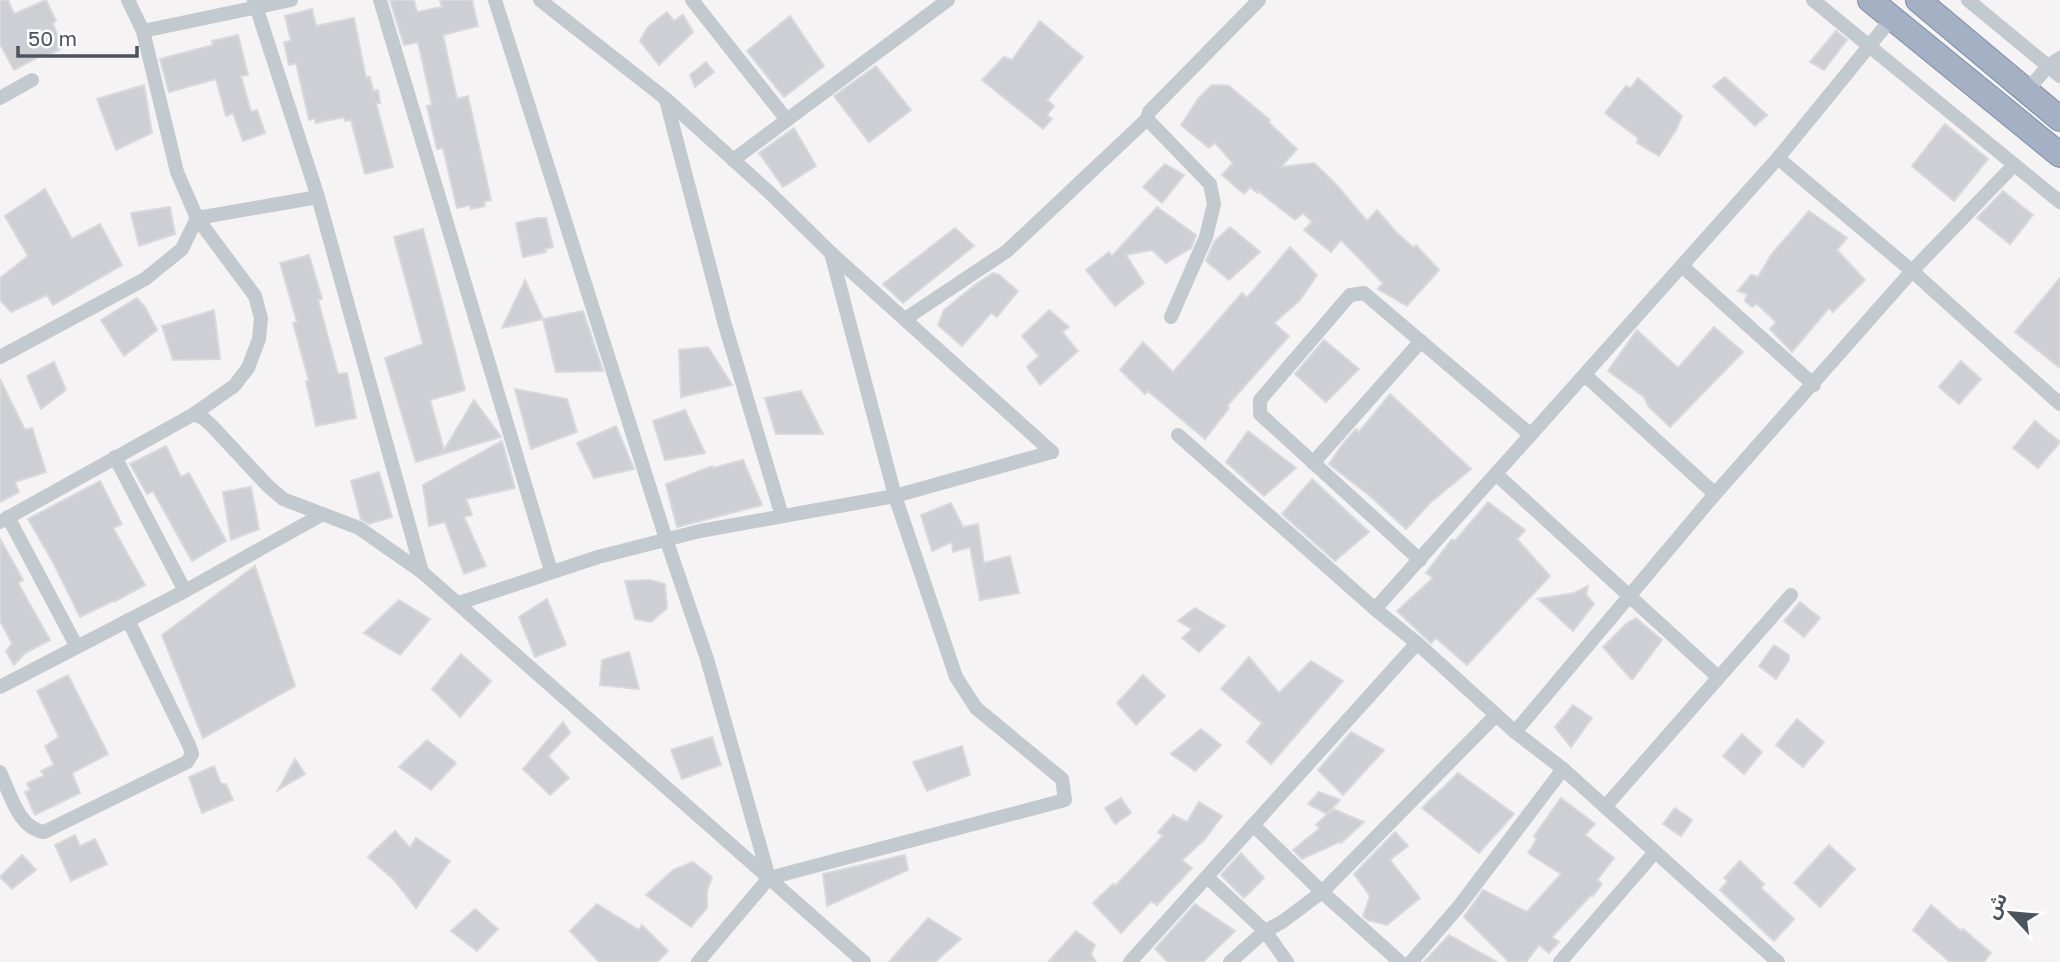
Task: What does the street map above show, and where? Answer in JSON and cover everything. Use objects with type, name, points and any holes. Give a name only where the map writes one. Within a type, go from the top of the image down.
[{"type":"highway","points":[[1870,0],[2060,155]]},
{"type":"highway","points":[[1927,3],[2060,119]]},
{"type":"street","points":[[77,647],[4,520],[194,414],[234,386],[248,368],[259,339],[261,318],[255,296],[197,218],[177,172],[143,31],[128,0]]},
{"type":"street","points":[[143,31],[255,4],[290,0]]},
{"type":"street","points":[[380,0],[551,571]]},
{"type":"street","points":[[495,0],[666,540],[707,659],[769,878]]},
{"type":"street","points":[[459,603],[551,571],[666,540],[895,496],[1052,452],[831,253],[771,194],[666,99],[540,0]]},
{"type":"street","points":[[692,0],[787,120]]},
{"type":"street","points":[[733,160],[948,0]]},
{"type":"street","points":[[905,320],[1007,251],[1147,119],[1149,112],[1259,0]]},
{"type":"street","points":[[1813,0],[2060,202]]},
{"type":"street","points":[[1968,0],[2054,62],[2060,76]]},
{"type":"street","points":[[255,4],[318,197],[422,572]]},
{"type":"street","points":[[1375,609],[1778,158],[1892,18]]},
{"type":"street","points":[[2027,91],[2054,62]]},
{"type":"street","points":[[0,98],[32,80]]},
{"type":"street","points":[[666,99],[725,325],[782,516]]},
{"type":"street","points":[[1147,119],[1210,184],[1214,204],[1206,237],[1171,317]]},
{"type":"street","points":[[1778,158],[1912,271],[2060,404]]},
{"type":"street","points":[[1515,732],[1715,494],[1912,271],[2014,165]]},
{"type":"street","points":[[197,218],[318,197]]},
{"type":"street","points":[[0,357],[145,279],[182,249],[197,218]]},
{"type":"street","points":[[698,962],[769,878],[1065,800],[1062,779],[976,708],[956,677],[895,496],[831,253]]},
{"type":"street","points":[[1682,266],[1814,385]]},
{"type":"street","points":[[1420,560],[1259,414],[1260,400],[1350,295],[1364,293],[1531,435]]},
{"type":"street","points":[[1313,463],[1421,341]]},
{"type":"street","points":[[1586,376],[1715,494]]},
{"type":"street","points":[[194,414],[212,426],[283,499],[359,528],[422,572],[864,962]]},
{"type":"street","points":[[1178,435],[1515,732],[1563,769],[1778,962]]},
{"type":"street","points":[[115,457],[186,591]]},
{"type":"street","points":[[1496,474],[1718,677]]},
{"type":"street","points":[[0,687],[186,591],[323,514]]},
{"type":"street","points":[[1605,807],[1791,595]]},
{"type":"street","points":[[0,772],[25,824],[44,832],[187,762],[192,754],[190,745],[128,621]]},
{"type":"street","points":[[1130,962],[1417,643]]},
{"type":"street","points":[[1230,962],[1265,931],[1282,922],[1322,892],[1496,715]]},
{"type":"street","points":[[1411,962],[1460,905],[1563,769]]},
{"type":"street","points":[[1253,825],[1400,962]]},
{"type":"street","points":[[1560,962],[1655,852]]},
{"type":"street","points":[[1207,877],[1265,931],[1287,962]]},
{"type":"building","points":[[0,0],[8,0],[14,14],[46,0],[56,21],[52,23],[64,47],[14,70],[0,44]]},
{"type":"building","points":[[390,0],[414,0],[417,12],[442,7],[440,0],[472,0],[478,26],[443,35],[457,99],[468,96],[491,200],[484,202],[485,206],[457,208],[443,148],[437,149],[427,106],[432,105],[418,42],[404,45]]},
{"type":"building","points":[[312,9],[316,26],[354,18],[366,78],[370,77],[373,91],[378,90],[380,103],[376,103],[393,167],[365,174],[351,120],[345,121],[344,117],[316,123],[315,118],[309,120],[296,63],[289,65],[284,42],[291,41],[285,16]]},
{"type":"building","points":[[667,12],[674,21],[683,15],[693,32],[659,65],[640,41],[648,27]]},
{"type":"building","points":[[790,16],[824,66],[784,97],[747,51]]},
{"type":"building","points":[[1040,21],[1083,57],[1047,100],[1054,106],[1047,115],[1052,119],[1043,129],[982,80],[1004,57],[1012,60]]},
{"type":"building","points":[[1836,31],[1847,40],[1824,70],[1810,62]]},
{"type":"building","points":[[238,35],[248,75],[241,76],[251,112],[257,110],[265,133],[243,141],[233,113],[226,116],[216,79],[169,92],[160,59],[213,45],[212,41]]},
{"type":"building","points":[[706,62],[714,72],[695,87],[690,75]]},
{"type":"building","points":[[876,66],[911,110],[869,142],[834,96]]},
{"type":"building","points":[[1725,77],[1767,115],[1755,126],[1713,86]]},
{"type":"building","points":[[1638,78],[1682,116],[1659,156],[1637,143],[1638,138],[1605,113],[1626,86],[1631,88]]},
{"type":"building","points":[[144,85],[152,133],[116,150],[97,99]]},
{"type":"building","points":[[1212,85],[1229,86],[1270,120],[1268,122],[1297,149],[1281,167],[1314,163],[1367,221],[1377,210],[1397,233],[1414,248],[1416,245],[1439,270],[1407,306],[1378,289],[1383,283],[1341,240],[1331,252],[1304,230],[1312,222],[1303,213],[1295,220],[1258,191],[1257,193],[1250,187],[1244,194],[1222,175],[1233,163],[1215,143],[1209,148],[1181,125],[1198,99]]},
{"type":"building","points":[[1945,124],[1988,159],[1954,201],[1912,166]]},
{"type":"building","points":[[794,128],[816,166],[783,187],[759,153]]},
{"type":"building","points":[[1165,164],[1184,175],[1162,203],[1143,187]]},
{"type":"building","points":[[45,189],[72,239],[100,224],[122,265],[53,305],[47,295],[11,312],[0,300],[0,278],[28,256],[5,216]]},
{"type":"building","points":[[2003,191],[2033,215],[2010,244],[1977,218]]},
{"type":"building","points":[[170,207],[175,234],[139,246],[131,213]]},
{"type":"building","points":[[1157,207],[1196,235],[1191,248],[1166,263],[1152,250],[1126,255],[1144,283],[1115,306],[1086,270],[1109,252],[1112,256]]},
{"type":"building","points":[[1809,211],[1847,238],[1837,250],[1865,280],[1833,312],[1829,308],[1792,352],[1770,329],[1776,322],[1757,304],[1752,307],[1745,301],[1747,294],[1738,291],[1751,275],[1758,277],[1771,255]]},
{"type":"building","points":[[546,218],[553,247],[545,249],[546,252],[523,257],[516,223]]},
{"type":"building","points":[[1230,227],[1260,252],[1229,280],[1206,261],[1214,242]]},
{"type":"building","points":[[955,228],[974,246],[903,303],[883,284]]},
{"type":"building","points":[[423,229],[465,390],[430,400],[444,450],[474,400],[501,437],[416,462],[385,358],[423,344],[394,237]]},
{"type":"building","points":[[1290,247],[1317,275],[1300,300],[1274,323],[1289,336],[1227,406],[1229,408],[1205,439],[1148,391],[1145,394],[1120,370],[1143,342],[1173,372],[1242,293],[1247,298]]},
{"type":"building","points":[[309,255],[322,299],[318,300],[338,374],[347,373],[356,418],[316,426],[306,381],[309,381],[293,323],[297,322],[280,263]]},
{"type":"building","points":[[993,273],[1018,291],[997,317],[991,313],[962,346],[938,325],[944,310]]},
{"type":"building","points":[[2060,278],[2060,368],[2015,332]]},
{"type":"building","points":[[525,280],[543,319],[502,328]]},
{"type":"building","points":[[137,298],[157,330],[124,356],[101,320]]},
{"type":"building","points":[[214,310],[220,359],[173,360],[162,326]]},
{"type":"building","points":[[1049,310],[1069,327],[1062,332],[1078,351],[1040,385],[1027,367],[1039,356],[1022,336]]},
{"type":"building","points":[[583,311],[603,371],[556,372],[543,319]]},
{"type":"building","points":[[1714,327],[1743,352],[1670,427],[1648,406],[1644,397],[1608,371],[1637,330],[1678,368]]},
{"type":"building","points":[[1324,340],[1359,369],[1326,402],[1295,374]]},
{"type":"building","points":[[708,347],[732,385],[681,397],[679,350]]},
{"type":"building","points":[[1961,361],[1981,379],[1959,404],[1939,387]]},
{"type":"building","points":[[54,362],[66,390],[41,409],[27,376]]},
{"type":"building","points":[[0,379],[25,430],[32,428],[46,472],[15,482],[19,492],[0,502]]},
{"type":"building","points":[[515,389],[567,399],[577,432],[531,449]]},
{"type":"building","points":[[801,391],[823,434],[776,434],[765,398]]},
{"type":"building","points":[[1390,394],[1471,469],[1430,503],[1406,529],[1329,464],[1342,445],[1356,429],[1359,432]]},
{"type":"building","points":[[685,410],[705,453],[665,460],[653,421]]},
{"type":"building","points":[[2035,421],[2060,442],[2038,468],[2013,448]]},
{"type":"building","points":[[616,426],[634,469],[594,478],[577,443]]},
{"type":"building","points":[[1248,431],[1296,468],[1264,496],[1226,462]]},
{"type":"building","points":[[502,441],[515,488],[466,499],[472,515],[464,517],[486,566],[464,574],[445,522],[429,526],[423,485]]},
{"type":"building","points":[[166,446],[181,477],[189,473],[226,541],[192,561],[153,491],[147,494],[130,464]]},
{"type":"building","points":[[743,460],[762,505],[677,527],[666,484],[712,466],[713,468]]},
{"type":"building","points":[[379,472],[392,517],[369,524],[361,519],[351,481]]},
{"type":"building","points":[[1312,479],[1369,532],[1335,561],[1282,514]]},
{"type":"building","points":[[100,481],[122,524],[113,528],[145,585],[80,617],[28,519]]},
{"type":"building","points":[[251,487],[259,529],[231,540],[223,492]]},
{"type":"building","points":[[1488,502],[1525,530],[1517,539],[1550,576],[1467,665],[1436,638],[1431,643],[1397,611],[1433,578],[1426,573],[1452,539],[1455,541]]},
{"type":"building","points":[[951,503],[963,527],[978,524],[984,563],[1010,556],[1019,593],[980,600],[970,547],[953,552],[952,542],[932,551],[921,515]]},
{"type":"building","points":[[0,539],[23,580],[18,583],[50,640],[25,653],[14,665],[6,651],[12,643],[0,621]]},
{"type":"building","points":[[255,566],[295,686],[203,738],[162,635]]},
{"type":"building","points":[[650,580],[665,584],[667,608],[651,622],[635,619],[625,581]]},
{"type":"building","points":[[1588,586],[1586,595],[1594,604],[1573,631],[1538,599],[1574,593]]},
{"type":"building","points":[[547,599],[566,645],[535,657],[519,617]]},
{"type":"building","points":[[399,600],[430,619],[400,655],[364,633]]},
{"type":"building","points":[[1800,602],[1820,618],[1804,637],[1784,621]]},
{"type":"building","points":[[1195,608],[1225,626],[1199,652],[1182,638],[1192,629],[1178,621]]},
{"type":"building","points":[[1636,618],[1662,640],[1632,680],[1603,647]]},
{"type":"building","points":[[1774,645],[1789,655],[1789,660],[1776,679],[1759,666]]},
{"type":"building","points":[[629,652],[639,689],[600,685],[602,660]]},
{"type":"building","points":[[461,654],[491,681],[460,717],[432,689]]},
{"type":"building","points":[[1249,657],[1279,693],[1311,661],[1343,681],[1271,764],[1247,742],[1262,723],[1221,689]]},
{"type":"building","points":[[68,675],[108,754],[72,773],[80,793],[35,815],[25,792],[30,790],[27,783],[44,776],[41,771],[54,765],[45,746],[59,737],[37,691]]},
{"type":"building","points":[[1143,675],[1165,696],[1136,725],[1117,703]]},
{"type":"building","points":[[1573,705],[1592,718],[1571,747],[1555,727]]},
{"type":"building","points":[[1797,719],[1824,742],[1803,767],[1776,745]]},
{"type":"building","points":[[563,722],[570,733],[548,756],[569,778],[550,795],[523,769]]},
{"type":"building","points":[[1201,729],[1221,745],[1195,771],[1171,754]]},
{"type":"building","points":[[1351,732],[1384,750],[1343,795],[1318,770]]},
{"type":"building","points":[[1742,734],[1762,752],[1744,774],[1723,756]]},
{"type":"building","points":[[712,737],[721,765],[682,779],[671,750]]},
{"type":"building","points":[[427,740],[456,763],[431,790],[399,767]]},
{"type":"building","points":[[962,746],[970,775],[927,791],[913,762]]},
{"type":"building","points":[[295,759],[305,774],[278,790]]},
{"type":"building","points":[[214,766],[221,784],[226,784],[233,800],[202,813],[189,777]]},
{"type":"building","points":[[1458,773],[1514,814],[1479,853],[1422,808]]},
{"type":"building","points":[[1319,792],[1340,800],[1327,814],[1308,804]]},
{"type":"building","points":[[1121,798],[1131,813],[1115,824],[1105,808]]},
{"type":"building","points":[[1561,798],[1595,824],[1585,835],[1614,858],[1597,880],[1602,884],[1593,896],[1591,895],[1552,937],[1559,942],[1549,953],[1539,945],[1526,962],[1509,962],[1464,917],[1483,890],[1527,912],[1561,874],[1528,853],[1537,839],[1534,836]]},
{"type":"building","points":[[1199,802],[1222,816],[1204,840],[1182,860],[1192,868],[1157,905],[1151,901],[1121,933],[1093,903],[1113,884],[1115,886],[1163,836],[1158,832],[1173,815],[1187,822]]},
{"type":"building","points":[[1675,808],[1692,820],[1681,836],[1663,824]]},
{"type":"building","points":[[1333,809],[1364,822],[1341,843],[1302,859],[1293,850],[1320,828],[1316,825]]},
{"type":"building","points":[[395,831],[410,848],[416,838],[450,861],[416,908],[394,880],[368,857]]},
{"type":"building","points":[[1395,832],[1408,846],[1390,860],[1420,898],[1387,925],[1363,916],[1370,896],[1354,874]]},
{"type":"building","points":[[75,835],[80,846],[95,839],[107,864],[71,881],[55,845]]},
{"type":"building","points":[[1829,845],[1855,869],[1820,907],[1794,883]]},
{"type":"building","points":[[1241,853],[1264,878],[1244,898],[1221,875]]},
{"type":"building","points":[[22,855],[36,870],[12,889],[0,877]]},
{"type":"building","points":[[905,855],[908,870],[827,906],[823,874]]},
{"type":"building","points":[[1740,861],[1764,884],[1761,888],[1794,919],[1774,941],[1720,890],[1728,881],[1724,878]]},
{"type":"building","points":[[693,862],[712,877],[707,891],[707,908],[691,927],[646,895],[673,870]]},
{"type":"building","points":[[597,904],[639,930],[642,925],[668,951],[657,962],[599,962],[570,931]]},
{"type":"building","points":[[1195,904],[1235,931],[1203,962],[1168,962],[1155,949]]},
{"type":"building","points":[[1931,905],[1991,953],[1984,962],[1950,962],[1913,930]]},
{"type":"building","points":[[475,909],[498,929],[477,951],[451,931]]},
{"type":"building","points":[[928,918],[961,939],[935,962],[889,962]]},
{"type":"building","points":[[1076,931],[1095,945],[1091,954],[1096,962],[1048,962]]},
{"type":"building","points":[[1449,935],[1497,962],[1424,962]]}]
